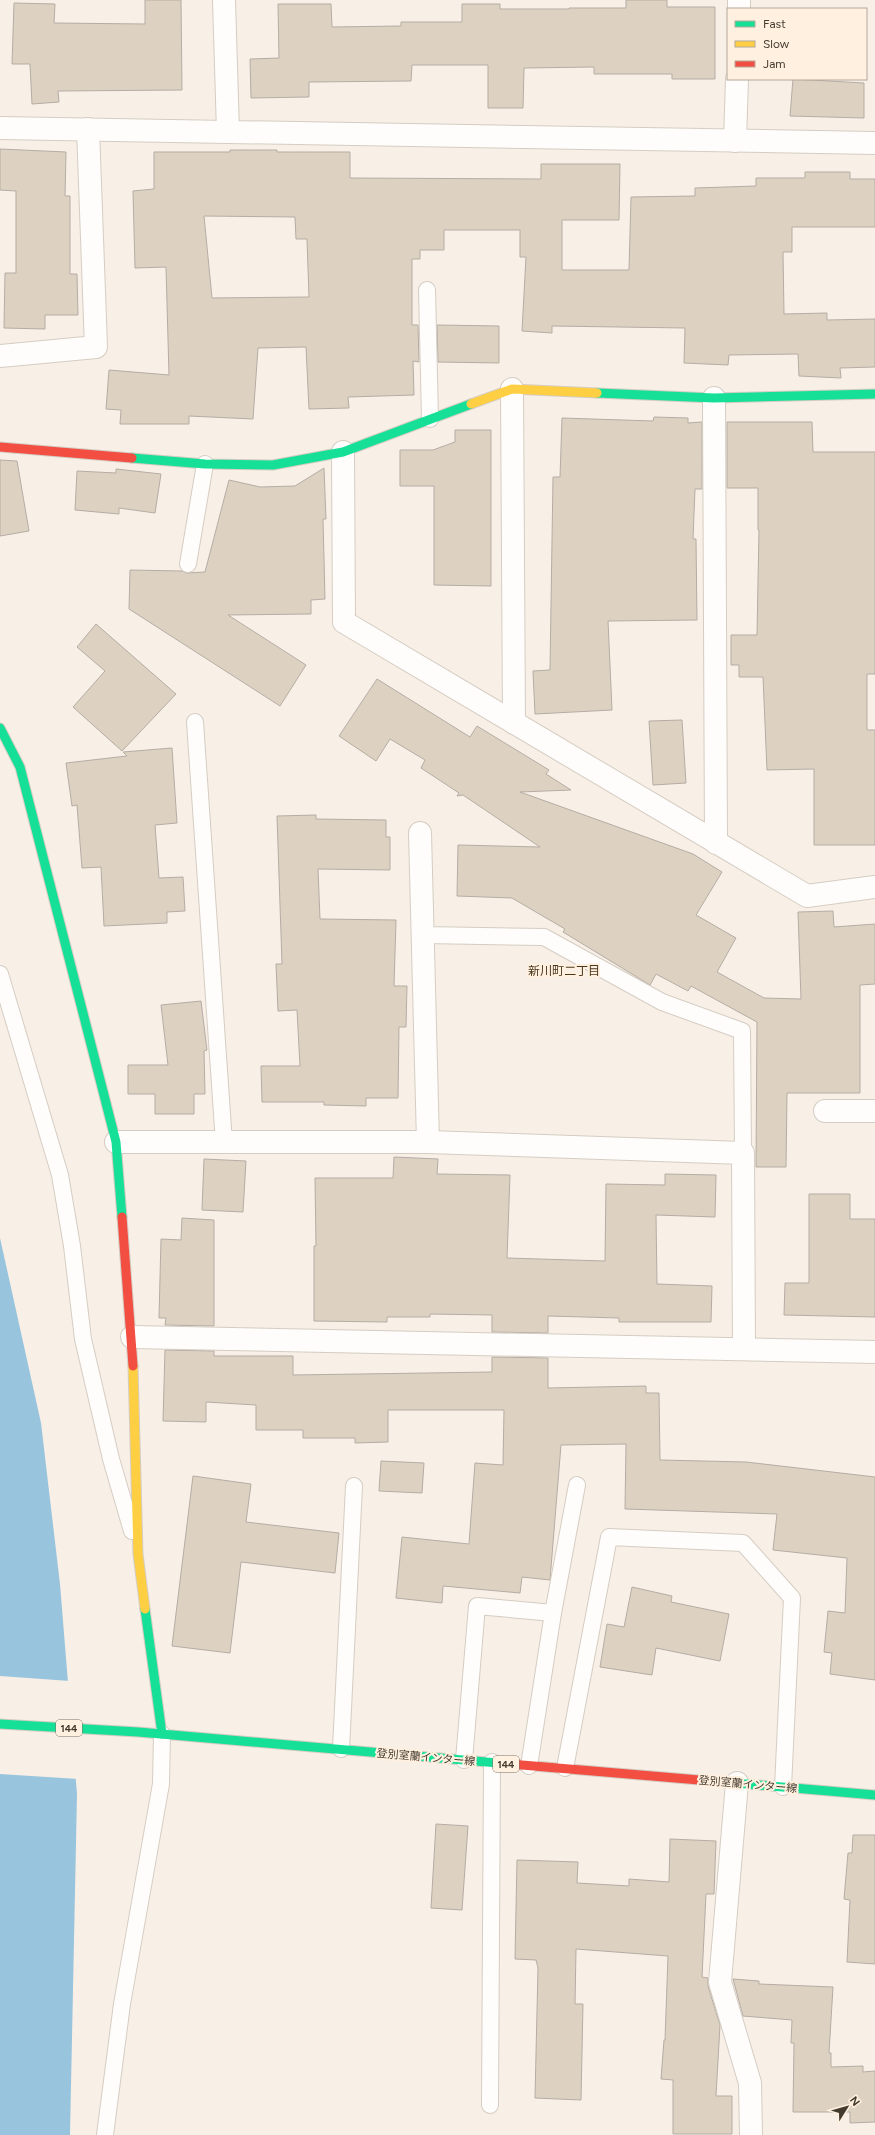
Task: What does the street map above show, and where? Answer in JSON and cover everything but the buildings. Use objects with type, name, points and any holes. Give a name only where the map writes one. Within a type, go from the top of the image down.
[{"type":"street","points":[[224,0],[228,132]]},
{"type":"street","points":[[735,141],[737,80]]},
{"type":"street","points":[[0,128],[875,143]]},
{"type":"street","points":[[0,356],[96,347],[88,129]]},
{"type":"street","points":[[512,389],[514,723]]},
{"type":"street","points":[[0,447],[204,464],[273,465],[343,452],[512,389],[714,398],[875,394]]},
{"type":"street","points":[[714,398],[716,843]]},
{"type":"street","points":[[343,452],[344,622],[807,896],[875,887]]},
{"type":"street","points":[[0,728],[20,767],[116,1142],[132,1337],[138,1554],[162,1734]]},
{"type":"street","points":[[420,833],[424,935],[428,1142]]},
{"type":"street","points":[[825,1111],[875,1111]]},
{"type":"street","points":[[116,1142],[428,1142],[743,1153],[744,1348]]},
{"type":"street","points":[[132,1337],[744,1348],[875,1352]]},
{"type":"street","name":"登別室蘭インター線","points":[[0,1724],[138,1732],[875,1795]]},
{"type":"street","points":[[737,1783],[720,1982],[750,2083],[751,2135]]},
{"type":"lane","points":[[427,290],[430,419]]},
{"type":"lane","points":[[188,564],[204,464]]},
{"type":"lane","points":[[195,722],[224,1143]]},
{"type":"lane","points":[[424,935],[544,937],[662,1002],[742,1031],[743,1153]]},
{"type":"lane","points":[[0,974],[60,1175],[72,1246],[83,1339],[111,1459],[138,1554]]},
{"type":"lane","points":[[529,1766],[553,1613],[577,1485]]},
{"type":"lane","points":[[341,1749],[354,1486]]},
{"type":"lane","points":[[565,1768],[610,1537],[743,1543],[792,1598],[783,1787]]},
{"type":"lane","points":[[464,1760],[477,1606],[553,1613]]},
{"type":"lane","points":[[105,2135],[122,2004],[161,1784],[162,1734]]},
{"type":"lane","points":[[490,2105],[492,1762]]},
{"type":"water","points":[[0,1238],[41,1423],[60,1584],[77,1794],[70,2135],[0,2135]]},
{"type":"pier","points":[[0,1676],[70,1681],[78,1779],[0,1774]]},
{"type":"traffic: fast","points":[[597,393],[714,398],[875,394]]},
{"type":"traffic: fast","points":[[132,458],[205,464],[273,465],[343,452],[471,404]]},
{"type":"traffic: fast","points":[[0,728],[20,767],[116,1142],[122,1217]]},
{"type":"traffic: fast","points":[[145,1609],[162,1734]]},
{"type":"traffic: fast","points":[[0,1724],[138,1732],[510,1764]]},
{"type":"traffic: fast","points":[[711,1781],[875,1795]]},
{"type":"traffic: slow","points":[[471,404],[512,389],[597,393]]},
{"type":"traffic: slow","points":[[133,1366],[138,1554],[145,1609]]},
{"type":"traffic: jam","points":[[0,447],[132,458]]},
{"type":"traffic: jam","points":[[122,1217],[133,1366]]},
{"type":"traffic: jam","points":[[510,1764],[711,1781]]},
{"type":"district","name":"新川町二丁目","points":[[564,971]]}]
